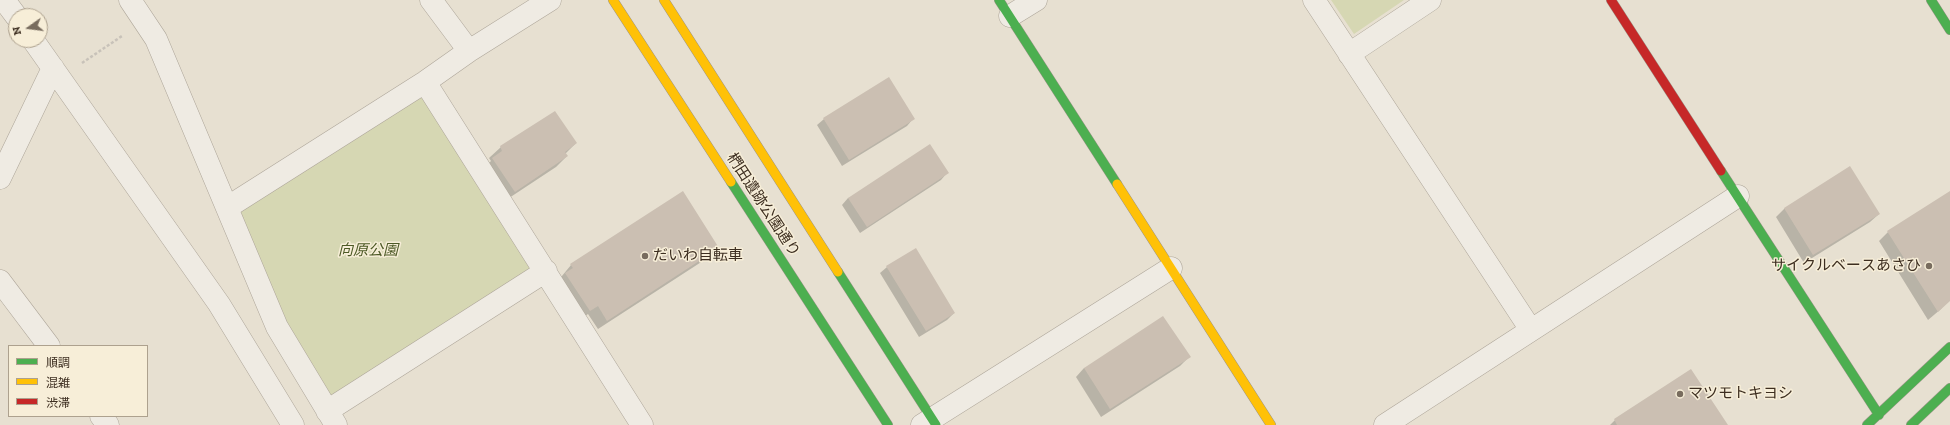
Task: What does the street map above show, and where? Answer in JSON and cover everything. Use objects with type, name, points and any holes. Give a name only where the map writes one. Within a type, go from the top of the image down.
[{"type":"street","points":[[130,0],[156,39],[228,206],[277,326],[331,418],[546,271]]},
{"type":"street","points":[[431,0],[469,52]]},
{"type":"street","points":[[228,206],[425,82],[550,0]]},
{"type":"street","name":"椚田遺跡公園通り","points":[[613,0],[888,425]]},
{"type":"street","name":"椚田遺跡公園通り","points":[[664,0],[930,423]]},
{"type":"street","points":[[1036,0],[1005,8],[1271,425]]},
{"type":"street","points":[[1314,0],[1531,330]]},
{"type":"street","points":[[1349,54],[1430,0]]},
{"type":"street","points":[[1611,0],[1879,415]]},
{"type":"street","points":[[1931,0],[1950,30]]},
{"type":"street","points":[[39,48],[219,304],[293,425]]},
{"type":"street","points":[[0,178],[56,73]]},
{"type":"street","points":[[425,82],[546,271],[642,425]]},
{"type":"street","points":[[1385,425],[1738,196]]},
{"type":"street","points":[[930,423],[1171,268]]},
{"type":"street","points":[[0,281],[48,345]]},
{"type":"street","points":[[1867,425],[1950,347]]},
{"type":"street","points":[[1911,425],[1950,388]]},
{"type":"street","points":[[102,417],[108,425]]},
{"type":"path","points":[[56,73],[144,21]]},
{"type":"green space","points":[[1331,0],[1404,0],[1354,34]]},
{"type":"green space","name":"向原公園","points":[[425,82],[546,271],[327,411],[228,207]]},
{"type":"building","points":[[889,77],[915,119],[849,160],[823,118]]},
{"type":"building","points":[[555,111],[577,143],[565,152],[568,156],[515,192],[492,158],[502,151],[500,146]]},
{"type":"building","points":[[930,144],[949,173],[867,227],[848,198]]},
{"type":"building","points":[[1850,166],[1880,214],[1813,255],[1784,208]]},
{"type":"building","name":"だいわ自転車","points":[[683,191],[719,248],[607,321],[598,306],[590,311],[565,273],[573,268],[570,264]]},
{"type":"building","name":"サイクルベースあさひ","points":[[1950,191],[1950,301],[1938,312],[1887,231]]},
{"type":"building","points":[[916,248],[955,313],[926,331],[886,266]]},
{"type":"building","points":[[1163,316],[1191,357],[1110,409],[1084,368]]},
{"type":"building","name":"マツモトキヨシ","points":[[1691,369],[1728,425],[1617,425],[1614,419]]},
{"type":"traffic: fast","points":[[999,0],[1117,184]]},
{"type":"traffic: fast","points":[[1931,0],[1950,30]]},
{"type":"traffic: fast","points":[[1721,171],[1879,415]]},
{"type":"traffic: fast","points":[[731,182],[888,425]]},
{"type":"traffic: fast","points":[[838,272],[936,425]]},
{"type":"traffic: fast","points":[[1867,425],[1950,347]]},
{"type":"traffic: fast","points":[[1911,425],[1950,388]]},
{"type":"traffic: slow","points":[[613,0],[731,182]]},
{"type":"traffic: slow","points":[[664,0],[838,272]]},
{"type":"traffic: slow","points":[[1117,184],[1271,425]]},
{"type":"traffic: jam","points":[[1611,0],[1721,171]]},
{"type":"place","name":"だいわ自転車","points":[[645,256]]},
{"type":"place","name":"サイクルベースあさひ","points":[[1929,266]]},
{"type":"place","name":"マツモトキヨシ","points":[[1680,394]]}]
